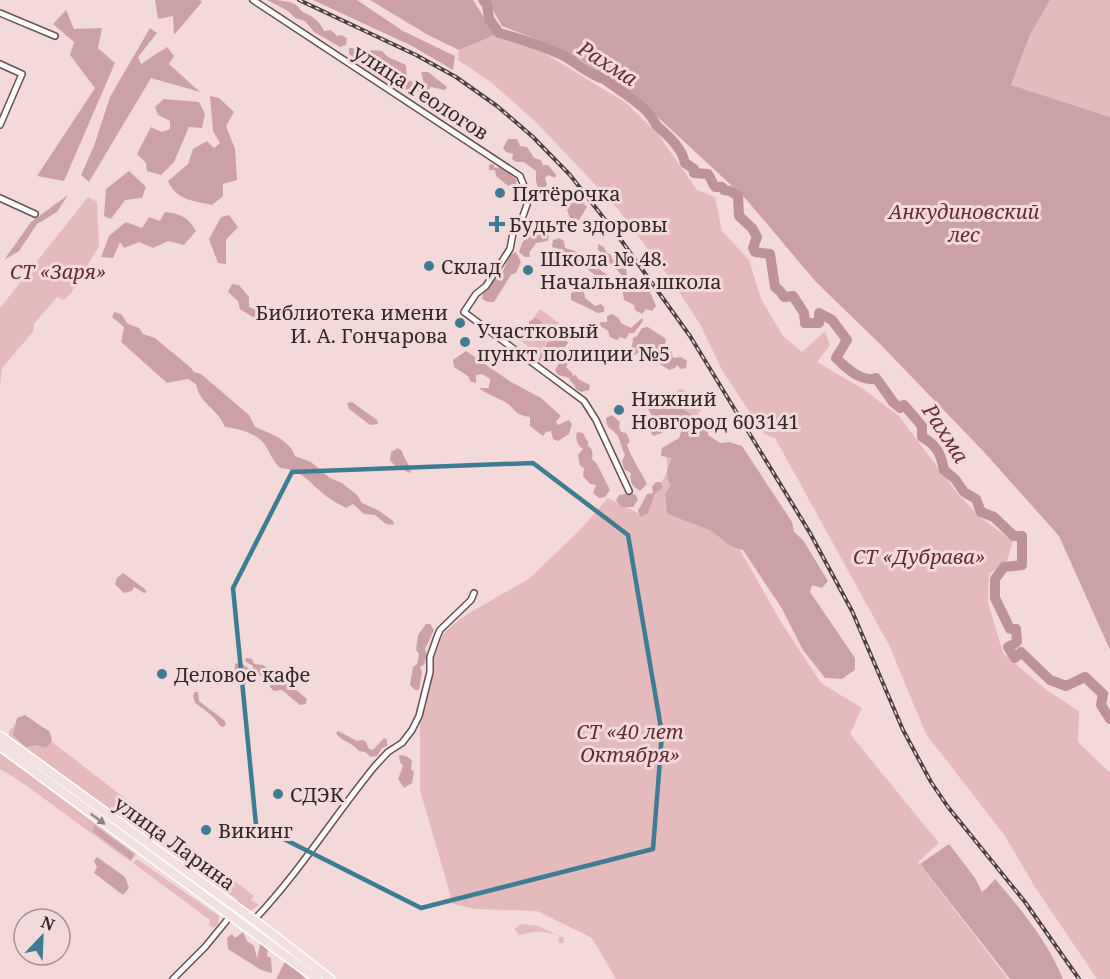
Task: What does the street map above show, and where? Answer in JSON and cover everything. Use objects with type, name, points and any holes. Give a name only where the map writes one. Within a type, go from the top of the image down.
[{"type":"main road","name":"улица Ларина","points":[[0,736],[234,912],[317,979]]},
{"type":"main road","name":"улица Ларина","points":[[0,746],[234,912],[254,920],[330,979]]},
{"type":"street","name":"улица Геологов","points":[[253,0],[517,173],[524,182],[528,199],[523,216],[513,233],[510,249],[486,286],[476,294],[464,312],[584,401],[596,420],[629,491]]},
{"type":"street","points":[[0,13],[55,36]]},
{"type":"street","points":[[0,64],[22,74],[0,125]]},
{"type":"street","points":[[0,198],[35,214]]},
{"type":"street","points":[[254,920],[278,895],[370,772],[388,752],[402,743],[412,730],[419,716],[430,672],[430,657],[440,630],[471,600],[474,593]]},
{"type":"street","points":[[173,979],[234,912]]},
{"type":"highlighted area","points":[[533,463],[628,535],[662,734],[653,849],[421,908],[256,825],[233,588],[292,472]]},
{"type":"green space","points":[[155,0],[200,0],[202,2],[174,35],[173,16],[158,19]]},
{"type":"green space","points":[[267,0],[285,1],[296,5],[318,21],[324,31],[331,30],[337,36],[347,38],[346,45],[340,47],[314,32],[305,21],[295,18],[288,11]]},
{"type":"green space","points":[[313,0],[357,0],[403,31],[455,56],[453,70],[412,46]]},
{"type":"green space","points":[[370,0],[473,0],[495,35],[459,50],[428,35]]},
{"type":"green space","name":"Анкудиновский лес","points":[[487,0],[1050,0],[1030,35],[1011,85],[1110,117],[1110,650],[1059,536],[984,452],[880,344],[816,282],[745,198],[650,110],[581,60],[502,26]]},
{"type":"green space","points":[[1050,0],[1110,0],[1110,117],[1011,85],[1030,35]]},
{"type":"green space","points":[[66,10],[74,29],[102,28],[98,48],[115,63],[64,181],[37,176],[95,88],[70,55],[74,42],[53,24]]},
{"type":"green space","points":[[150,28],[157,33],[138,57],[141,64],[167,47],[174,56],[169,64],[200,92],[151,78],[89,182],[81,175],[94,146],[110,97]]},
{"type":"green space","name":"СТ «Дубрава»","points":[[495,35],[533,46],[626,103],[658,134],[697,190],[715,197],[722,231],[749,260],[761,299],[783,336],[802,352],[825,331],[830,345],[817,362],[863,389],[899,416],[957,493],[981,518],[1013,541],[1007,561],[989,574],[988,603],[1003,653],[1045,689],[1079,711],[1078,742],[1110,773],[1110,979],[1097,979],[1035,887],[1005,836],[926,734],[889,645],[775,438],[764,434],[722,370],[701,326],[676,287],[618,209],[536,122],[492,83],[458,60],[459,50]]},
{"type":"green space","points":[[349,48],[359,48],[367,54],[371,50],[382,51],[388,57],[406,65],[407,79],[418,85],[424,84],[421,72],[428,72],[447,87],[445,90],[431,87],[428,91],[431,100],[424,103],[418,100],[420,93],[417,90],[410,92],[376,74],[349,54]]},
{"type":"green space","points":[[210,96],[219,98],[234,112],[226,126],[235,149],[237,180],[223,184],[223,196],[212,205],[181,196],[168,181],[188,164],[193,149],[207,141],[214,148],[220,143],[213,131]]},
{"type":"green space","points":[[164,99],[199,102],[205,114],[202,128],[189,127],[174,162],[161,175],[147,171],[146,163],[137,154],[151,127],[162,132],[170,129],[170,121],[158,115],[155,107]]},
{"type":"green space","points":[[508,139],[517,139],[520,146],[527,147],[534,158],[541,160],[543,165],[548,165],[556,175],[555,178],[548,175],[545,178],[547,184],[544,191],[539,191],[536,171],[524,162],[516,162],[512,159],[513,154],[506,152],[503,148]]},
{"type":"green space","points":[[493,164],[495,168],[501,167],[517,180],[516,184],[508,186],[496,176],[495,170],[489,170],[489,165]]},
{"type":"green space","points":[[129,171],[146,187],[142,198],[125,200],[111,219],[104,216],[106,189]]},
{"type":"green space","points":[[68,195],[57,212],[37,224],[19,251],[4,260],[31,222]]},
{"type":"green space","name":"СТ «Заря»","points":[[88,197],[97,202],[99,246],[71,293],[64,300],[57,297],[34,324],[33,332],[2,368],[0,386],[0,308]]},
{"type":"green space","points":[[582,202],[587,207],[579,220],[570,218],[567,210],[572,203]]},
{"type":"green space","points":[[165,212],[184,217],[196,231],[184,245],[168,241],[153,248],[139,242],[124,248],[120,242],[113,258],[101,257],[109,236],[126,222],[142,228],[149,217],[160,221]]},
{"type":"green space","points":[[229,215],[238,227],[226,240],[226,264],[218,263],[209,239],[221,217]]},
{"type":"green space","points":[[532,230],[540,230],[549,235],[548,241],[536,243],[529,253],[530,257],[525,257],[519,252],[522,243]]},
{"type":"green space","points":[[559,238],[564,241],[565,248],[575,251],[581,260],[587,261],[606,274],[605,279],[601,280],[580,263],[567,257],[563,250],[552,247],[553,240]]},
{"type":"green space","points":[[598,244],[604,247],[612,259],[626,269],[628,279],[624,279],[604,259],[604,255],[598,250]]},
{"type":"green space","points":[[516,252],[521,262],[516,273],[511,275],[494,302],[482,299],[484,289],[491,287],[492,280],[500,278],[510,255]]},
{"type":"green space","points":[[645,279],[649,283],[645,289],[650,292],[656,306],[652,311],[646,309],[642,314],[635,310],[634,305],[624,300],[622,288],[625,285],[632,290],[639,289],[641,281]]},
{"type":"green space","points":[[232,284],[239,285],[249,297],[249,307],[262,316],[256,319],[240,309],[238,301],[228,292]]},
{"type":"green space","points":[[577,290],[584,292],[585,298],[595,306],[601,304],[604,312],[598,313],[571,300],[571,293]]},
{"type":"green space","points":[[540,309],[572,333],[550,363],[518,339]]},
{"type":"green space","points":[[114,312],[121,314],[128,324],[139,328],[143,334],[155,338],[194,372],[201,374],[249,415],[255,427],[284,441],[295,456],[311,462],[330,478],[342,483],[357,495],[362,503],[378,510],[393,521],[394,525],[386,524],[375,515],[364,514],[353,504],[346,508],[323,493],[302,475],[280,468],[264,443],[254,435],[225,427],[218,415],[201,397],[196,384],[188,379],[167,383],[121,342],[124,327],[112,317]]},
{"type":"green space","points":[[612,314],[619,318],[621,323],[631,328],[642,318],[643,321],[634,333],[629,333],[626,339],[620,337],[617,340],[610,337],[608,331],[599,325],[601,322],[607,322],[607,316]]},
{"type":"green space","points":[[535,318],[541,321],[546,339],[539,342],[534,339],[529,340],[521,334],[522,330],[529,328],[529,322]]},
{"type":"green space","points":[[648,327],[666,339],[665,345],[671,350],[673,358],[681,357],[687,361],[686,368],[681,369],[677,365],[669,370],[645,354],[638,353],[629,358],[624,357],[626,350],[632,346],[633,338],[642,328]]},
{"type":"green space","points":[[565,339],[568,343],[561,352],[553,352],[546,364],[538,360],[548,342]]},
{"type":"green space","points":[[570,347],[577,348],[578,355],[571,357],[566,367],[573,376],[576,375],[578,379],[590,385],[589,390],[581,392],[576,389],[569,378],[558,375],[555,370],[561,360],[568,355]]},
{"type":"green space","points":[[466,351],[511,382],[541,398],[561,416],[556,422],[558,425],[569,420],[572,424],[569,434],[558,441],[553,439],[551,431],[546,432],[543,436],[530,426],[530,417],[517,413],[505,402],[479,388],[489,388],[490,379],[482,374],[476,375],[476,383],[470,381],[468,376],[454,367],[453,360]]},
{"type":"green space","points":[[679,389],[683,389],[701,411],[691,421],[688,421],[670,398]]},
{"type":"green space","points":[[665,399],[696,417],[702,416],[708,424],[708,435],[720,443],[729,442],[742,446],[792,522],[794,532],[803,540],[828,581],[822,588],[812,585],[810,592],[855,658],[855,670],[842,679],[825,678],[803,650],[781,607],[743,550],[732,546],[707,529],[667,513],[665,494],[671,485],[667,472],[672,458],[661,456],[662,448],[679,438],[682,429],[675,421],[663,426],[662,433],[653,436],[648,428],[652,416],[648,409],[656,402]]},
{"type":"green space","points":[[352,402],[377,420],[378,424],[370,425],[349,409],[347,403]]},
{"type":"green space","points":[[612,415],[620,422],[621,432],[626,433],[630,441],[627,445],[629,450],[647,484],[640,491],[632,484],[631,473],[624,469],[622,461],[625,455],[617,435],[607,424],[606,418]]},
{"type":"green space","points":[[577,432],[583,433],[592,450],[592,459],[597,464],[610,490],[605,497],[599,498],[593,493],[596,485],[590,484],[583,476],[584,468],[580,466],[578,455],[583,449],[577,442]]},
{"type":"green space","name":"СТ «40 лет Октября»","points":[[678,441],[781,622],[821,683],[862,708],[850,734],[939,843],[918,862],[1008,979],[616,979],[592,938],[537,911],[475,909],[453,904],[420,790],[420,717],[433,659],[443,634],[461,618],[530,578],[579,531],[608,498],[644,516],[668,470],[665,448]]},
{"type":"green space","points":[[398,448],[402,451],[411,473],[402,467],[395,466],[390,460],[391,452]]},
{"type":"green space","points":[[656,482],[661,482],[662,488],[655,494],[648,513],[641,517],[638,511],[647,494],[653,493],[652,487]]},
{"type":"green space","points":[[630,493],[636,495],[638,500],[633,507],[621,507],[616,500],[619,495]]},
{"type":"green space","points":[[123,573],[147,592],[144,593],[134,587],[132,591],[124,593],[115,584],[117,578]]},
{"type":"green space","points":[[426,624],[430,624],[434,630],[425,649],[427,655],[424,665],[420,667],[422,672],[419,690],[415,690],[410,685],[413,667],[417,664],[419,654],[416,650],[418,635]]},
{"type":"green space","points":[[246,658],[252,659],[254,664],[263,665],[271,671],[272,677],[277,677],[283,684],[289,684],[307,699],[306,704],[300,705],[282,690],[274,691],[270,687],[271,679],[261,676],[253,669],[253,666],[245,661]]},
{"type":"green space","points":[[240,662],[253,672],[246,684],[234,676],[235,664]]},
{"type":"green space","points":[[195,692],[198,692],[199,701],[225,721],[226,725],[220,726],[212,716],[195,703],[193,696]]},
{"type":"green space","points":[[25,715],[50,732],[52,741],[46,748],[37,745],[26,747],[13,735],[17,718]]},
{"type":"green space","points":[[20,717],[127,800],[124,806],[146,825],[138,832],[9,739],[9,732]]},
{"type":"green space","points":[[338,731],[357,741],[363,740],[369,749],[373,750],[384,738],[387,740],[387,746],[382,748],[377,756],[371,757],[341,738],[336,733]]},
{"type":"green space","points":[[0,753],[136,854],[131,862],[0,769]]},
{"type":"green space","points":[[399,755],[412,760],[411,769],[414,772],[412,783],[404,788],[398,779],[403,766]]},
{"type":"green space","points":[[94,825],[134,854],[131,860],[93,832]]},
{"type":"green space","points":[[183,841],[254,896],[251,900],[259,905],[249,912],[235,902],[238,900],[170,852],[172,849],[175,851]]},
{"type":"green space","points":[[949,844],[975,878],[982,892],[995,879],[1005,890],[1042,939],[1063,979],[1010,979],[920,864]]},
{"type":"green space","points":[[97,857],[125,877],[129,888],[123,895],[94,873],[97,867],[94,861]]},
{"type":"green space","points":[[137,859],[219,916],[218,924],[214,928],[209,925],[210,920],[133,863]]},
{"type":"green space","points":[[521,924],[538,926],[564,938],[563,944],[558,942],[559,936],[549,933],[534,932],[519,935],[514,929]]},
{"type":"green space","points":[[243,932],[247,941],[254,946],[257,958],[261,942],[268,947],[267,956],[271,958],[272,973],[261,970],[228,949],[227,938],[232,934],[235,938]]},
{"type":"green space","points":[[286,960],[306,979],[276,979]]},
{"type":"waterway","name":"Рахма","points":[[483,0],[487,4],[489,19],[499,33],[562,55],[593,75],[604,79],[645,110],[678,147],[685,163],[694,169],[694,173],[708,174],[715,187],[722,187],[738,196],[739,216],[752,228],[757,237],[753,248],[755,252],[770,254],[775,287],[784,297],[793,296],[804,313],[805,323],[819,323],[819,313],[832,320],[847,340],[836,358],[860,377],[876,378],[893,402],[900,408],[904,405],[922,426],[922,437],[937,450],[944,470],[955,479],[964,492],[976,499],[981,512],[994,517],[1014,536],[1022,536],[1022,565],[1004,567],[995,579],[995,598],[1010,629],[1016,629],[1017,642],[1008,647],[1015,658],[1021,652],[1050,680],[1066,686],[1085,677],[1103,694],[1101,705],[1110,719]]},
{"type":"railway","points":[[299,0],[416,55],[456,77],[497,106],[533,137],[570,175],[621,240],[690,336],[810,533],[852,611],[903,730],[931,782],[948,807],[1025,902],[1079,979]]},
{"type":"place","name":"Пятёрочка","points":[[500,193]]},
{"type":"place","name":"Будьте здоровы","points":[[497,224]]},
{"type":"place","name":"Склад","points":[[429,266]]},
{"type":"place","name":"Школа № 48. Начальная школа","points":[[528,270]]},
{"type":"place","name":"Библиотека имени И. А. Гончарова","points":[[460,323]]},
{"type":"place","name":"Участковый пункт полиции №5","points":[[465,342]]},
{"type":"place","name":"Нижний Новгород 603141","points":[[619,410]]},
{"type":"place","name":"Деловое кафе","points":[[162,674]]},
{"type":"place","name":"СДЭК","points":[[278,794]]},
{"type":"place","name":"Викинг","points":[[206,830]]}]
